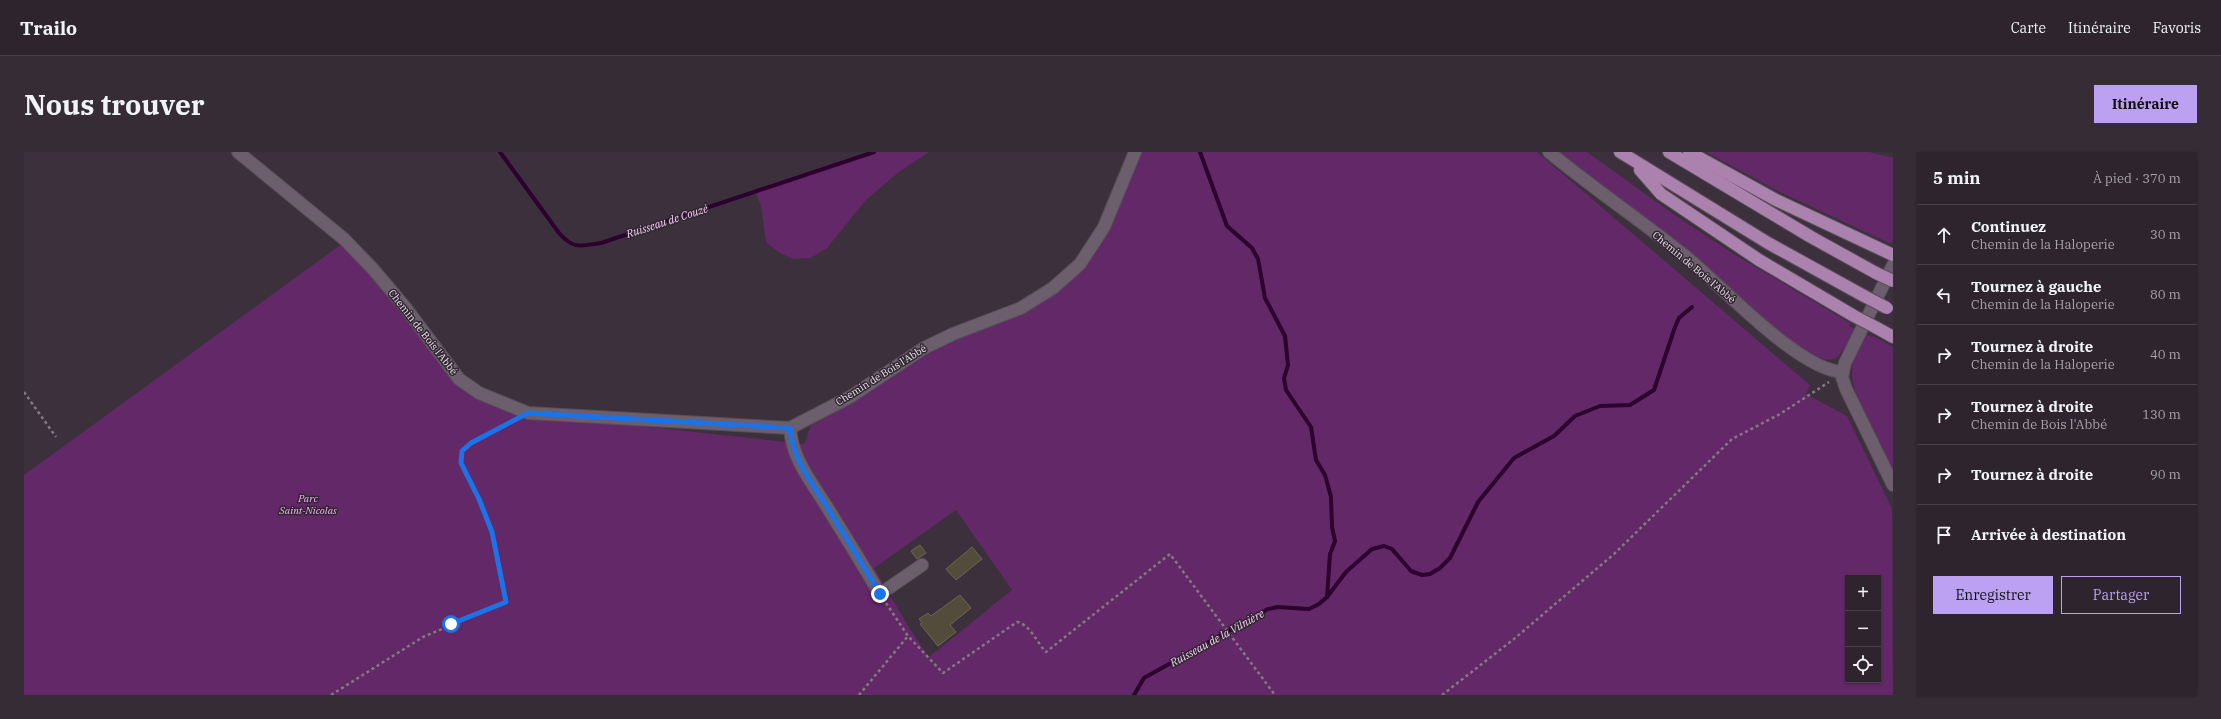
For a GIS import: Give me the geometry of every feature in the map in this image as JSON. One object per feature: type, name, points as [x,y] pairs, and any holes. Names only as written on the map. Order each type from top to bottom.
[{"type":"highway","points":[[1620,152],[1768,243],[1890,310]]},
{"type":"highway","points":[[1669,152],[1811,237],[1893,281]]},
{"type":"highway","points":[[1689,152],[1776,200],[1890,253]]},
{"type":"highway","points":[[1633,161],[1661,194],[1759,260],[1854,316],[1893,337]]},
{"type":"street","name":"Chemin de Bois l'Abbé","points":[[238,152],[344,239],[373,268],[405,307],[459,379],[479,393],[528,413],[790,428],[850,397],[924,348],[953,334],[1021,308],[1053,288],[1080,264],[1104,227],[1135,152]]},
{"type":"street","name":"Chemin de Bois l'Abbé","points":[[1549,152],[1684,255],[1790,348],[1832,372],[1843,372]]},
{"type":"street","points":[[1893,265],[1852,348],[1843,372],[1846,389],[1893,485]]},
{"type":"street","points":[[790,428],[791,442],[802,471],[826,505],[880,594],[922,565]]},
{"type":"path","points":[[1442,695],[1514,639],[1614,554],[1732,439],[1780,414],[1843,372]]},
{"type":"path","points":[[24,392],[56,437]]},
{"type":"path","points":[[331,695],[423,638],[506,602],[492,532],[479,499],[461,463],[462,451],[471,443],[528,413]]},
{"type":"path","points":[[880,594],[908,636],[942,673],[1017,622],[1022,623],[1030,630],[1046,652],[1170,554],[1275,695]]},
{"type":"path","points":[[859,695],[908,636]]},
{"type":"green space","points":[[874,152],[929,152],[900,171],[866,200],[827,248],[811,258],[793,259],[778,252],[766,242],[761,206],[755,191]]},
{"type":"green space","name":"Parc Saint-Nicolas","points":[[1141,152],[1537,152],[1810,385],[1806,394],[1847,416],[1892,509],[1893,695],[24,695],[24,475],[343,243],[393,299],[451,379],[472,395],[499,409],[545,421],[622,424],[804,444],[811,425],[855,399],[936,347],[1083,269]],"holes":[[[956,510],[1012,590],[929,657],[908,626],[874,568]]]},
{"type":"green space","points":[[1558,152],[1587,152],[1679,218],[1732,253],[1850,323],[1849,326],[1855,329],[1844,349],[1835,358],[1829,360],[1822,359],[1801,349]]},
{"type":"green space","points":[[1706,152],[1869,152],[1893,158],[1893,241],[1891,244],[1778,191]]},
{"type":"green space","points":[[1865,334],[1872,337],[1873,336],[1893,347],[1893,470],[1862,408],[1853,384],[1852,369],[1854,359]]},
{"type":"building","points":[[920,545],[926,553],[917,559],[911,551]]},
{"type":"building","points":[[972,547],[982,559],[956,580],[946,569]]},
{"type":"building","points":[[960,595],[971,608],[950,625],[956,632],[938,646],[920,624],[922,623],[919,619],[928,613],[931,616]]},
{"type":"waterway","name":"Ruisseau de Couzé","points":[[500,152],[559,233],[569,242],[578,246],[601,243],[874,152]]},
{"type":"waterway","name":"Ruisseau de Couzé","points":[[1200,152],[1227,226],[1252,248],[1258,259],[1265,298],[1285,336],[1288,365],[1284,378],[1286,390],[1311,427],[1316,460],[1325,475],[1331,497],[1332,527],[1335,541],[1330,554],[1327,597]]},
{"type":"waterway","name":"Ruisseau de la Vilnière","points":[[1134,695],[1144,678],[1268,609],[1278,607],[1309,609],[1319,604],[1327,597],[1346,572],[1372,549],[1384,546],[1392,549],[1411,571],[1422,575],[1430,574],[1440,568],[1450,558],[1478,502],[1514,458],[1554,436],[1575,416],[1600,406],[1630,405],[1654,390],[1679,318],[1692,307]]},
{"type":"route","points":[[451,624],[506,602],[492,532],[479,499],[461,463],[462,451],[471,443],[528,413],[790,428],[791,442],[802,471],[826,505],[880,594]]}]
